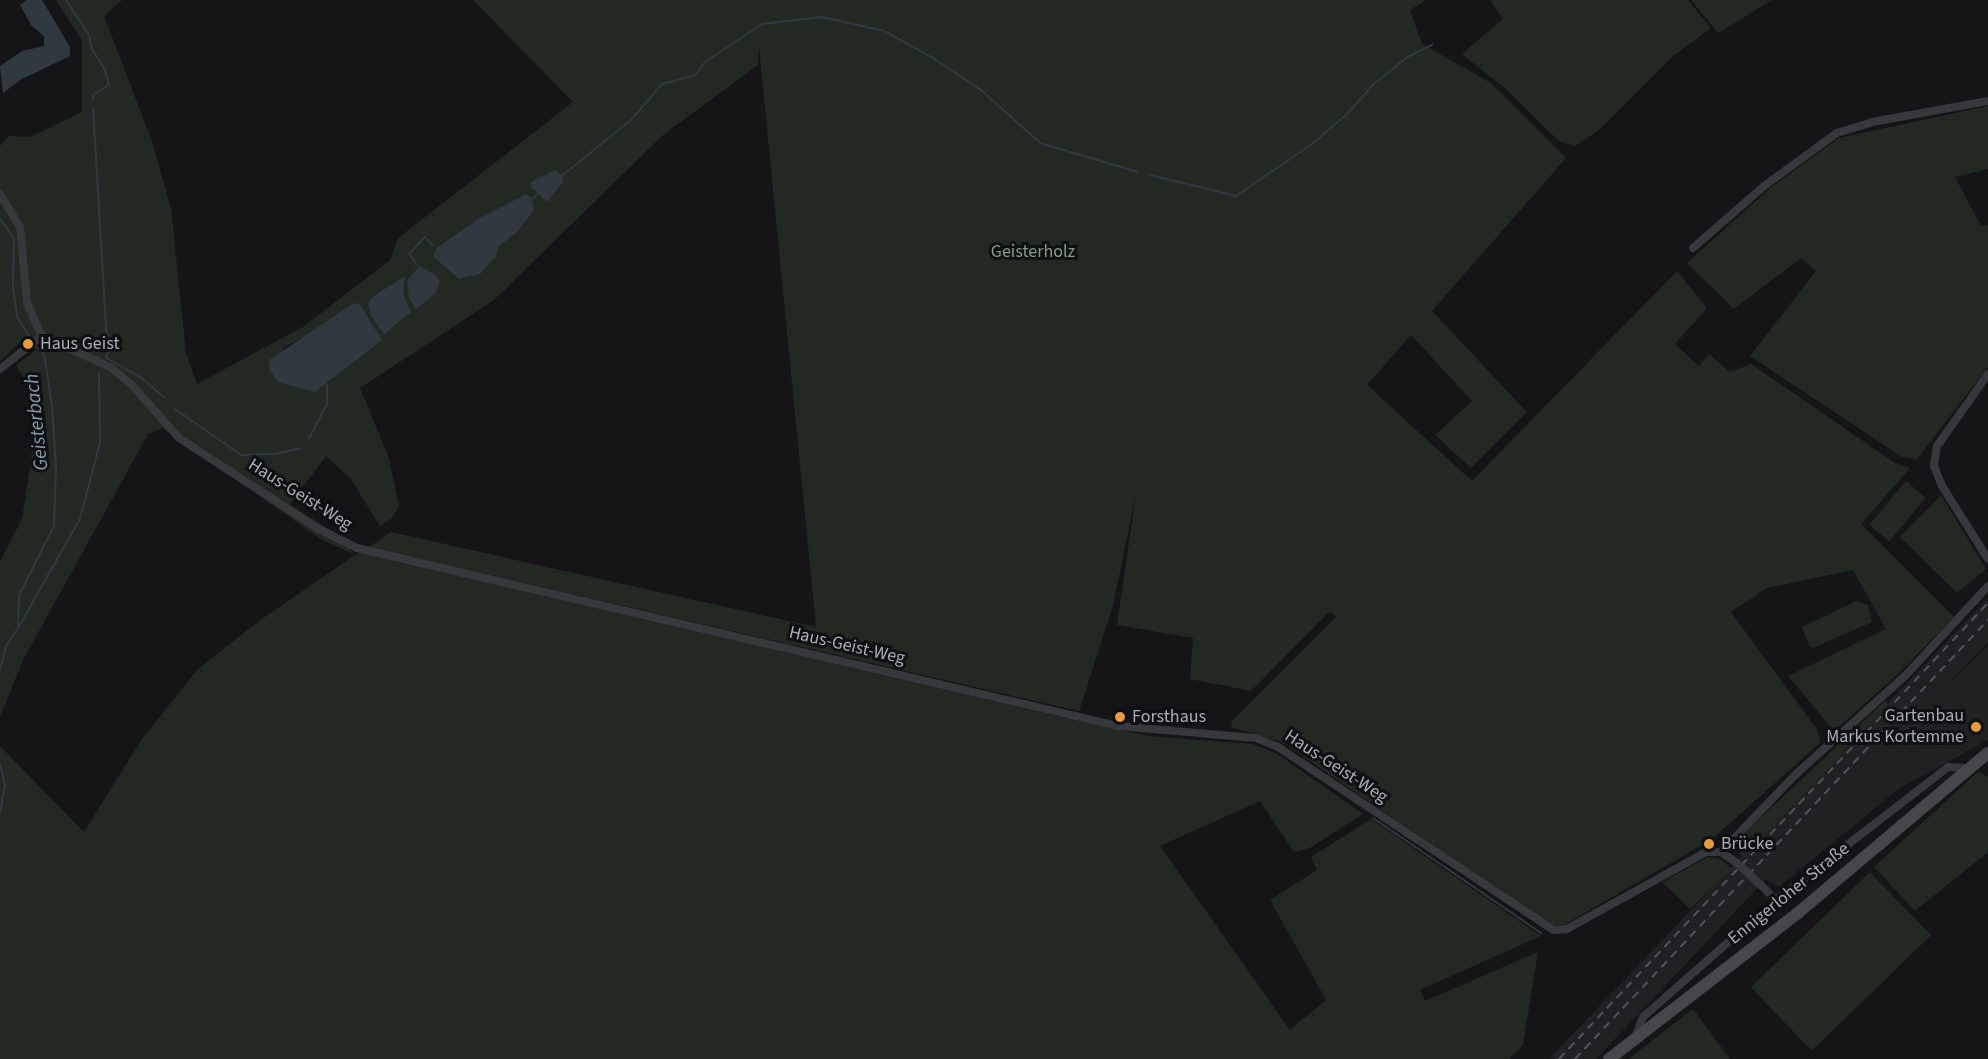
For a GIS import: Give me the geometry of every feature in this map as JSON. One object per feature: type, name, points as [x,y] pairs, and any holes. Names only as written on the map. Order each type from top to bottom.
[{"type":"main road","name":"Ennigerloher Straße","points":[[1608,1059],[1636,1035],[1799,912],[1988,753]]},
{"type":"street","points":[[1694,248],[1764,186],[1837,133],[1872,122],[1988,101]]},
{"type":"street","points":[[0,194],[20,227],[27,303],[36,341],[0,369]]},
{"type":"street","name":"Haus-Geist-Weg","points":[[36,341],[110,367],[132,385],[179,438],[317,528],[357,548],[1118,726],[1256,738],[1278,747],[1544,927],[1567,929],[1706,852],[1721,852]]},
{"type":"street","points":[[1988,374],[1937,446],[1934,466],[1942,486],[1988,559]]},
{"type":"street","points":[[1776,900],[1737,863],[1721,852],[1802,768],[1906,675],[1988,586]]},
{"type":"street","points":[[1636,1035],[1643,1017],[1776,900],[1948,767],[1955,764],[1968,768]]},
{"type":"shaded area","points":[[27,0],[42,0],[70,47],[70,56],[20,80],[3,93],[0,66],[22,51],[44,46],[44,36],[31,25],[20,5]]},
{"type":"shaded area","points":[[555,170],[563,175],[563,182],[547,202],[531,187],[531,182]]},
{"type":"shaded area","points":[[526,194],[532,199],[534,210],[517,232],[498,247],[496,256],[480,274],[459,279],[433,256],[437,248],[478,219]]},
{"type":"shaded area","points":[[419,266],[435,274],[440,282],[435,294],[416,309],[409,298],[407,281]]},
{"type":"shaded area","points":[[405,276],[403,294],[411,312],[384,334],[371,316],[368,304],[371,298]]},
{"type":"shaded area","points":[[354,303],[360,305],[382,340],[315,392],[278,382],[270,370],[269,360]]},
{"type":"shaded area","points":[[1988,598],[1988,642],[1948,684],[1988,646],[1988,740],[1900,788],[1780,886],[1765,880],[1596,1059],[1549,1059]]},
{"type":"green space","name":"Geisterholz","points":[[56,0],[122,0],[104,16],[152,141],[171,208],[186,353],[197,384],[303,327],[390,260],[398,238],[573,102],[473,0],[1426,0],[1410,10],[1422,44],[1491,83],[1566,158],[1432,311],[1527,412],[1471,468],[1435,435],[1472,401],[1411,335],[1367,385],[1472,481],[1677,271],[1707,308],[1675,344],[1699,366],[1709,354],[1730,372],[1751,364],[1895,463],[1910,468],[1861,524],[1954,617],[1899,673],[1834,731],[1788,676],[1886,629],[1853,570],[1767,588],[1731,612],[1818,731],[1820,743],[1712,839],[1566,924],[1551,926],[1282,742],[1231,727],[1232,721],[1336,617],[1330,611],[1251,691],[1190,679],[1193,638],[1117,625],[1136,494],[1113,606],[1079,711],[369,547],[391,532],[816,627],[759,47],[758,65],[663,135],[494,300],[360,388],[389,458],[399,507],[392,518],[380,526],[350,478],[326,456],[290,504],[339,536],[355,555],[321,539],[162,428],[148,434],[23,660],[0,717],[0,562],[22,519],[36,428],[34,396],[16,365],[47,342],[24,338],[0,362],[0,146],[9,136],[30,137],[82,112],[82,41]],"holes":[[[367,319],[382,340],[343,368],[327,385],[281,349],[304,337]]]},
{"type":"green space","points":[[1490,0],[1688,0],[1711,28],[1673,56],[1599,130],[1575,146],[1560,142],[1507,90],[1462,54],[1503,19]]},
{"type":"green space","points":[[1691,0],[1772,0],[1718,33]]},
{"type":"green space","points":[[1988,106],[1988,169],[1955,177],[1981,226],[1988,225],[1988,367],[1917,459],[1902,457],[1750,356],[1816,271],[1801,258],[1734,309],[1687,263],[1769,189],[1839,138]]},
{"type":"green space","points":[[1906,481],[1926,498],[1889,541],[1869,525]]},
{"type":"green space","points":[[1941,495],[1986,569],[1957,593],[1900,537]]},
{"type":"green space","points":[[361,552],[1082,722],[1149,736],[1252,744],[1276,753],[1363,814],[1308,849],[1294,852],[1260,801],[1160,846],[1290,1030],[1326,1000],[1270,900],[1317,870],[1311,857],[1371,819],[1541,936],[1420,990],[1425,1001],[1538,952],[1523,1045],[1509,1059],[0,1059],[0,746],[84,832],[142,739],[197,670],[259,621]]},
{"type":"green space","points":[[1856,601],[1868,605],[1872,622],[1813,648],[1809,645],[1802,627]]},
{"type":"green space","points":[[1886,700],[1888,705],[1743,858],[1735,844],[1738,839]]},
{"type":"green space","points":[[1979,771],[1988,778],[1988,852],[1915,911],[1874,867]]},
{"type":"green space","points":[[1708,857],[1720,859],[1732,869],[1690,909],[1662,882]]},
{"type":"green space","points":[[1870,872],[1931,935],[1812,1051],[1751,987]]},
{"type":"green space","points":[[1693,1009],[1730,1059],[1629,1059],[1640,1050]]},
{"type":"waterway","name":"Geisterbach","points":[[66,0],[89,35],[92,49],[105,70],[109,85],[93,95],[93,100]]},
{"type":"waterway","points":[[563,175],[631,120],[662,84],[695,75],[705,62],[762,24],[822,17],[884,31],[933,58],[981,90],[1040,143],[1138,172]]},
{"type":"waterway","points":[[1150,175],[1236,196],[1312,144],[1346,115],[1374,84],[1406,58],[1433,44]]},
{"type":"waterway","name":"Geisterbach","points":[[93,108],[106,330],[111,343],[106,358],[139,376],[164,397]]},
{"type":"waterway","points":[[530,201],[539,193]]},
{"type":"waterway","name":"Geisterbach","points":[[0,219],[14,238],[13,287],[17,316],[32,342]]},
{"type":"waterway","points":[[420,269],[409,254],[425,237],[433,245]]},
{"type":"waterway","name":"Geisterbach","points":[[0,670],[6,646],[18,628],[19,595],[54,526],[56,467],[52,406],[44,354],[35,346]]},
{"type":"waterway","name":"Geisterbach","points":[[18,628],[80,519],[100,442],[99,374]]},
{"type":"waterway","points":[[309,438],[327,404],[327,384]]},
{"type":"waterway","points":[[175,409],[241,455],[275,454],[300,448]]},
{"type":"waterway","name":"Geisterbach","points":[[0,764],[5,785],[0,813]]},
{"type":"waterway","points":[[1373,818],[1541,933]]},
{"type":"railway","points":[[1559,1059],[1988,603]]},
{"type":"railway","points":[[1575,1059],[1988,620]]},
{"type":"place","name":"Haus Geist","points":[[28,344]]},
{"type":"place","name":"Forsthaus","points":[[1120,717]]},
{"type":"place","name":"Gartenbau Markus Kortemme","points":[[1976,727]]},
{"type":"place","name":"Brücke","points":[[1709,844]]}]
